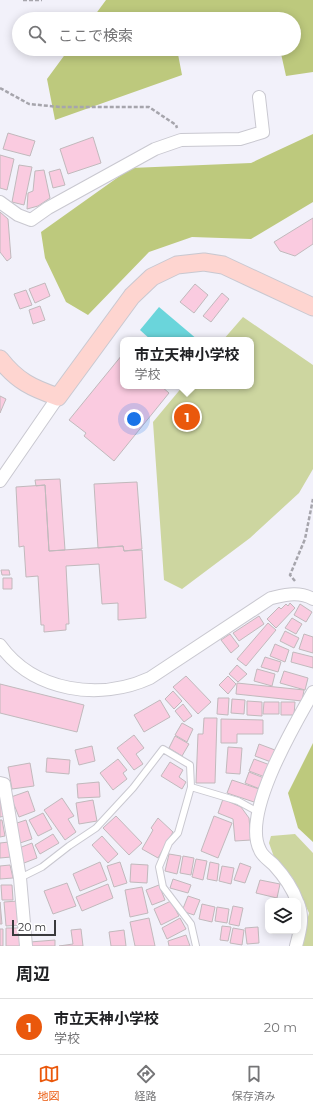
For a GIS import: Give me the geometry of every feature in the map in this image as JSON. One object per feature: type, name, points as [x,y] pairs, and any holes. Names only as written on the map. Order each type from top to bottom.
[{"type":"street","points":[[0,202],[18,215],[31,220],[48,208],[155,150],[180,140],[240,139],[263,132],[259,98]]},
{"type":"street","points":[[0,481],[58,397],[132,296],[152,277],[177,265],[204,262],[223,265],[313,307]]},
{"type":"street","points":[[0,359],[9,371],[23,382],[58,397]]},
{"type":"street","points":[[0,645],[17,664],[42,680],[86,690],[104,690],[132,686],[150,678],[271,598],[290,593],[310,597]]},
{"type":"street","points":[[296,898],[284,876],[260,851],[257,842],[256,828],[258,812],[266,788],[288,735],[313,692]]},
{"type":"street","points":[[0,783],[4,784],[20,878],[26,946]]},
{"type":"street","points":[[301,918],[301,929]]},
{"type":"street","points":[[296,946],[300,934]]},
{"type":"lane","points":[[20,878],[42,867],[69,846],[96,828],[133,788],[163,749],[190,765],[191,787],[187,796],[178,833],[169,844],[159,867],[163,887],[191,924],[196,946]]},
{"type":"lane","points":[[191,787],[238,801],[258,812]]},
{"type":"path","points":[[23,0],[42,0]]},
{"type":"path","points":[[0,88],[28,104],[60,107],[149,107],[176,125],[180,140]]},
{"type":"path","points":[[310,597],[290,575],[305,539],[313,499]]},
{"type":"green space","points":[[106,0],[313,0],[313,72],[286,76],[282,56],[301,56],[301,12],[97,12]]},
{"type":"green space","points":[[64,56],[178,56],[182,75],[55,120],[47,79]]},
{"type":"green space","points":[[313,134],[313,202],[251,239],[192,237],[149,252],[88,315],[66,302],[45,258],[41,232],[131,168],[251,163]]},
{"type":"green space","points":[[243,317],[313,365],[313,469],[299,493],[250,538],[182,589],[164,580],[153,422],[180,389],[254,389],[254,337],[226,337]]},
{"type":"green space","points":[[313,743],[313,842],[298,828],[288,793]]},
{"type":"green space","points":[[295,834],[313,853],[313,946],[300,946],[309,913],[292,877],[274,857],[269,843],[271,836]]},
{"type":"water","points":[[159,307],[194,337],[148,337],[140,330]]},
{"type":"building","points":[[8,133],[35,141],[30,156],[3,149]]},
{"type":"building","points":[[93,137],[101,163],[68,174],[60,149]]},
{"type":"building","points":[[0,155],[14,159],[7,190],[0,188]]},
{"type":"building","points":[[19,165],[32,167],[24,205],[12,202]]},
{"type":"building","points":[[60,169],[65,185],[53,188],[49,172]]},
{"type":"building","points":[[44,170],[50,198],[38,206],[27,209],[28,193],[33,191],[35,171]]},
{"type":"building","points":[[0,212],[8,219],[11,258],[7,261],[0,252]]},
{"type":"building","points":[[313,218],[313,244],[295,256],[280,251],[274,242]]},
{"type":"building","points":[[45,283],[50,296],[35,303],[29,289]]},
{"type":"building","points":[[195,284],[208,295],[194,313],[180,302]]},
{"type":"building","points":[[26,290],[32,305],[20,309],[14,294]]},
{"type":"building","points":[[222,293],[229,299],[211,322],[203,316]]},
{"type":"building","points":[[40,306],[45,320],[33,324],[29,310]]},
{"type":"building","points":[[120,357],[120,389],[164,389],[169,393],[114,461],[84,436],[86,433],[69,420]]},
{"type":"building","points":[[0,396],[6,399],[0,413]]},
{"type":"building","points":[[60,479],[65,550],[49,551],[45,485],[36,486],[35,480]]},
{"type":"building","points":[[137,482],[142,549],[124,551],[123,546],[98,548],[94,484]]},
{"type":"building","points":[[45,485],[49,551],[123,546],[124,551],[142,550],[146,618],[118,620],[118,603],[102,604],[99,564],[66,566],[69,624],[66,624],[66,630],[44,632],[44,625],[41,625],[38,576],[26,577],[24,546],[19,547],[16,487]]},
{"type":"building","points":[[1,570],[9,570],[10,575],[2,575]]},
{"type":"building","points":[[3,578],[12,578],[12,589],[3,589]]},
{"type":"building","points":[[290,603],[295,608],[276,628],[267,619],[279,607],[281,609],[286,604],[288,606]]},
{"type":"building","points":[[300,604],[312,612],[306,622],[294,615]]},
{"type":"building","points":[[259,616],[264,624],[239,641],[233,633]]},
{"type":"building","points":[[292,618],[302,624],[296,634],[285,628]]},
{"type":"building","points":[[268,623],[276,630],[246,666],[237,659]]},
{"type":"building","points":[[285,631],[299,638],[294,648],[280,641]]},
{"type":"building","points":[[230,634],[239,646],[231,653],[221,640]]},
{"type":"building","points":[[304,634],[313,637],[313,653],[299,649]]},
{"type":"building","points":[[275,644],[289,650],[285,662],[270,656]]},
{"type":"building","points":[[293,652],[313,657],[313,668],[291,662]]},
{"type":"building","points":[[265,657],[281,662],[278,672],[261,667]]},
{"type":"building","points":[[237,665],[247,674],[238,682],[229,674]]},
{"type":"building","points":[[257,669],[275,674],[272,686],[254,681]]},
{"type":"building","points":[[284,671],[308,678],[305,690],[280,683]]},
{"type":"building","points":[[186,676],[211,702],[198,714],[173,687]]},
{"type":"building","points":[[228,676],[236,684],[228,694],[219,685]]},
{"type":"building","points":[[237,683],[304,690],[302,701],[236,694]]},
{"type":"building","points":[[0,684],[84,705],[77,732],[0,713]]},
{"type":"building","points":[[173,691],[182,701],[174,709],[165,699]]},
{"type":"building","points":[[218,698],[229,698],[228,715],[217,714]]},
{"type":"building","points":[[232,699],[245,700],[244,714],[231,713]]},
{"type":"building","points":[[160,700],[170,717],[144,732],[134,715]]},
{"type":"building","points":[[247,701],[262,702],[262,716],[247,715]]},
{"type":"building","points":[[264,702],[279,702],[279,714],[263,714]]},
{"type":"building","points":[[281,702],[295,702],[294,715],[281,715]]},
{"type":"building","points":[[183,704],[192,716],[184,722],[175,711]]},
{"type":"building","points":[[204,718],[217,718],[215,783],[196,783],[198,734],[203,734]]},
{"type":"building","points":[[221,719],[263,720],[263,734],[237,734],[237,743],[221,743]]},
{"type":"building","points":[[182,723],[193,729],[187,742],[175,735]]},
{"type":"building","points":[[134,735],[144,748],[136,754],[143,764],[134,770],[117,748]]},
{"type":"building","points":[[175,736],[189,744],[182,756],[169,748]]},
{"type":"building","points":[[259,744],[275,750],[271,762],[255,756]]},
{"type":"building","points":[[92,746],[95,761],[79,765],[75,750]]},
{"type":"building","points":[[228,747],[242,748],[240,774],[226,773]]},
{"type":"building","points":[[47,758],[70,760],[69,774],[46,772]]},
{"type":"building","points":[[118,759],[127,770],[123,773],[127,779],[113,790],[100,773]]},
{"type":"building","points":[[254,759],[270,765],[265,777],[249,771]]},
{"type":"building","points":[[170,762],[183,770],[179,777],[186,782],[182,789],[161,776]]},
{"type":"building","points":[[30,763],[34,786],[12,789],[8,767]]},
{"type":"building","points":[[249,772],[264,778],[260,789],[245,783]]},
{"type":"building","points":[[232,780],[259,789],[254,802],[227,793]]},
{"type":"building","points":[[99,782],[100,797],[78,798],[77,784]]},
{"type":"building","points":[[0,791],[5,816],[0,817]]},
{"type":"building","points":[[28,791],[35,811],[19,817],[11,797]]},
{"type":"building","points":[[62,798],[74,816],[68,819],[76,832],[65,840],[44,810]]},
{"type":"building","points":[[223,799],[241,807],[249,818],[251,840],[235,841],[233,819],[218,813]]},
{"type":"building","points":[[93,800],[97,821],[79,824],[76,803]]},
{"type":"building","points":[[43,813],[52,829],[38,836],[29,820]]},
{"type":"building","points":[[116,816],[142,843],[129,855],[103,828]]},
{"type":"building","points":[[214,816],[232,823],[218,858],[201,851]]},
{"type":"building","points":[[158,818],[173,832],[158,858],[142,849],[153,830],[151,828]]},
{"type":"building","points":[[0,820],[2,820],[5,836],[0,837]]},
{"type":"building","points":[[26,820],[32,839],[20,843],[14,824]]},
{"type":"building","points":[[53,834],[59,843],[40,854],[35,845]]},
{"type":"building","points":[[102,836],[118,854],[108,863],[92,845]]},
{"type":"building","points":[[9,842],[11,857],[0,858],[0,843]]},
{"type":"building","points":[[32,843],[37,858],[24,863],[19,848]]},
{"type":"building","points":[[169,854],[181,856],[177,874],[165,871]]},
{"type":"building","points":[[183,856],[194,858],[191,875],[180,873]]},
{"type":"building","points":[[196,859],[207,861],[203,880],[192,877]]},
{"type":"building","points":[[100,862],[107,880],[80,891],[73,874]]},
{"type":"building","points":[[120,862],[127,883],[114,887],[107,866]]},
{"type":"building","points":[[210,862],[219,864],[217,881],[207,879]]},
{"type":"building","points":[[240,863],[251,867],[245,883],[234,880]]},
{"type":"building","points":[[131,864],[148,865],[147,883],[130,882]]},
{"type":"building","points":[[10,865],[13,878],[0,879],[0,866]]},
{"type":"building","points":[[222,866],[234,868],[231,884],[219,881]]},
{"type":"building","points":[[173,879],[191,885],[188,893],[170,888]]},
{"type":"building","points":[[260,880],[280,884],[277,898],[256,893]]},
{"type":"building","points":[[67,883],[76,906],[53,914],[44,891]]},
{"type":"building","points":[[108,884],[113,898],[82,911],[76,897]]},
{"type":"building","points":[[1,885],[12,885],[13,900],[2,900]]},
{"type":"building","points":[[159,885],[165,900],[152,905],[146,890]]},
{"type":"building","points":[[142,887],[148,913],[130,917],[125,890]]},
{"type":"building","points":[[188,896],[200,900],[194,915],[182,911]]},
{"type":"building","points":[[18,901],[20,925],[6,926],[4,902]]},
{"type":"building","points":[[171,901],[179,916],[161,925],[154,909]]},
{"type":"building","points":[[0,902],[2,924],[0,924]]},
{"type":"building","points":[[202,904],[215,907],[212,922],[199,919]]},
{"type":"building","points":[[233,906],[243,908],[239,926],[229,924]]},
{"type":"building","points":[[217,907],[229,909],[227,923],[215,921]]},
{"type":"building","points":[[149,918],[155,946],[135,946],[130,922]]},
{"type":"building","points":[[180,918],[186,929],[167,939],[162,928]]},
{"type":"building","points":[[222,926],[231,927],[228,941],[220,940]]},
{"type":"building","points":[[258,927],[259,943],[247,944],[245,928]]},
{"type":"building","points":[[6,928],[20,928],[21,946],[6,946]]},
{"type":"building","points":[[233,928],[244,930],[242,945],[230,943]]},
{"type":"building","points":[[0,929],[3,929],[3,946],[0,946]]},
{"type":"building","points":[[81,929],[83,946],[59,946],[73,944],[71,930]]},
{"type":"building","points":[[124,930],[126,946],[111,946],[109,932]]},
{"type":"building","points":[[186,935],[190,946],[169,946],[168,941]]},
{"type":"building","points":[[55,940],[55,946],[31,946],[30,942]]},
{"type":"place","name":"市立天神小学校","points":[[187,417]]}]
